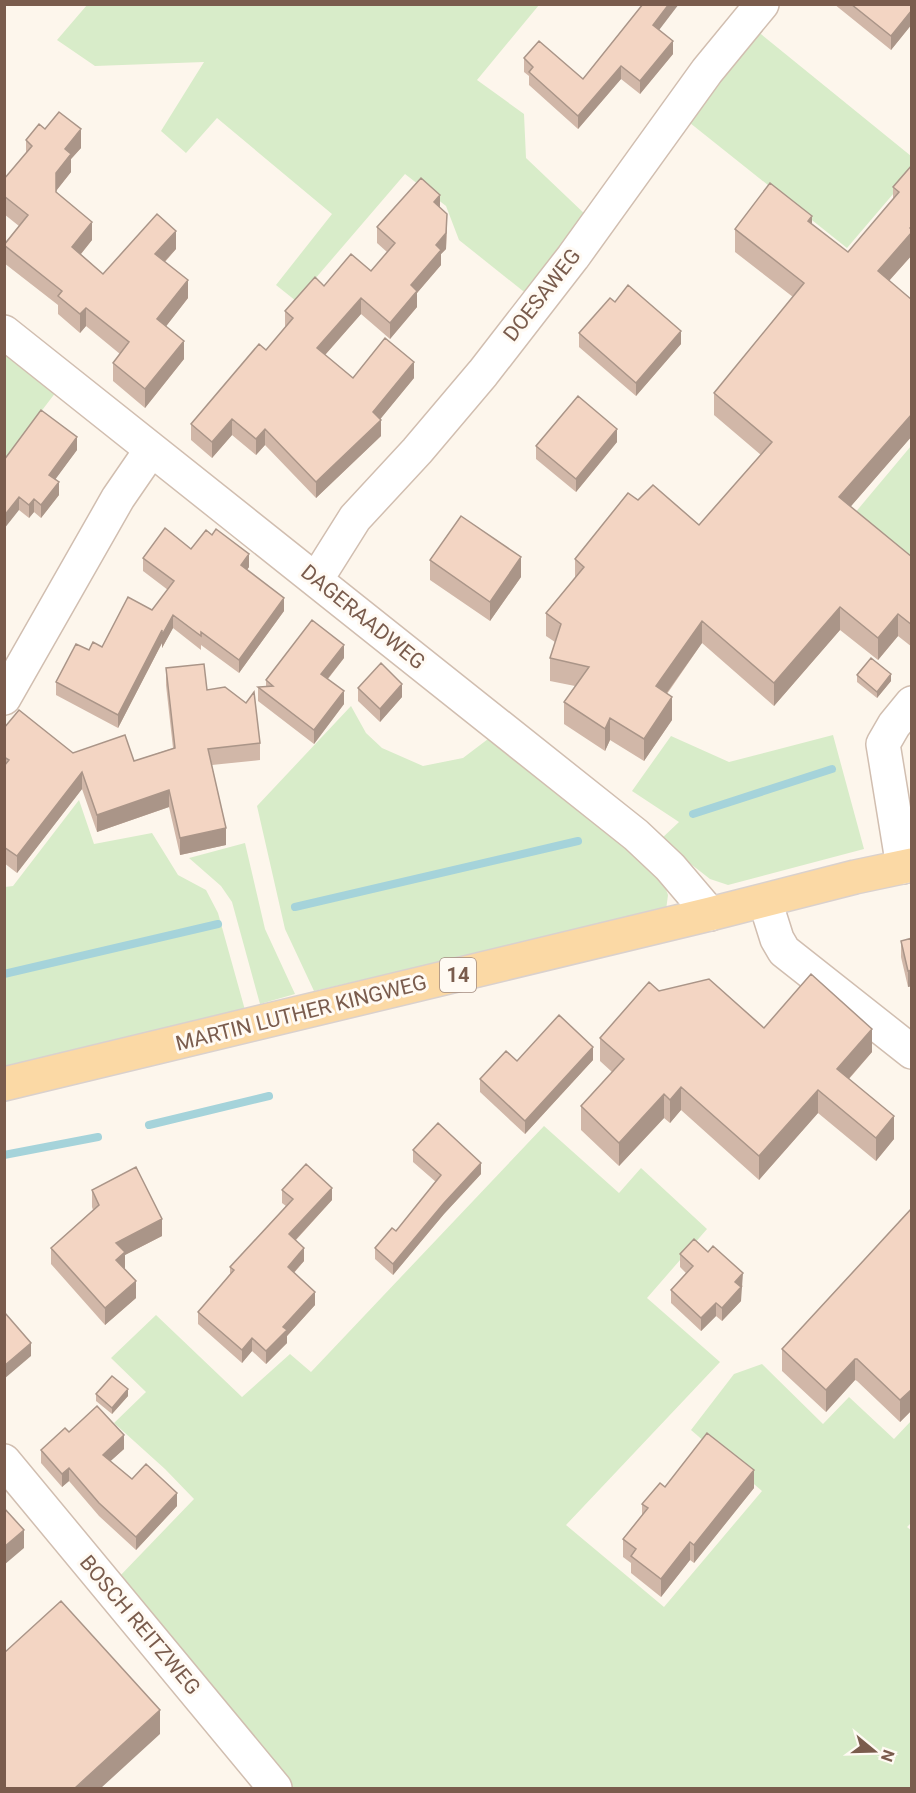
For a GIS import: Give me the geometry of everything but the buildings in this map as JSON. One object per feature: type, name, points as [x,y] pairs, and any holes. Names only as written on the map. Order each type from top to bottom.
[{"type":"main road","name":"MARTIN LUTHER KINGWEG","points":[[4,1084],[907,866]]},
{"type":"street","name":"DOESAWEG","points":[[316,580],[355,518],[417,451],[483,373],[573,257],[707,71],[762,4]]},
{"type":"street","name":"DAGERAADWEG","points":[[4,332],[636,835],[670,867],[710,915]]},
{"type":"street","points":[[4,699],[118,498],[152,450]]},
{"type":"street","points":[[907,866],[883,744],[894,724],[912,703]]},
{"type":"street","points":[[765,901],[777,939],[784,951],[912,1052]]},
{"type":"street","name":"BOSCH REITZWEG","points":[[4,1461],[275,1788]]},
{"type":"green space","points":[[87,5],[539,5],[477,80],[524,114],[526,158],[588,217],[528,295],[459,240],[446,206],[405,174],[296,301],[276,285],[332,214],[217,118],[186,153],[161,131],[204,62],[95,66],[57,40]]},
{"type":"green space","points":[[756,30],[911,156],[911,173],[847,248],[685,119]]},
{"type":"green space","points":[[4,345],[59,388],[5,459],[4,459]]},
{"type":"green space","points":[[911,446],[911,570],[849,520]]},
{"type":"green space","points":[[351,706],[366,733],[382,748],[423,766],[463,758],[492,736],[660,873],[668,895],[666,910],[314,991],[285,929],[257,806]]},
{"type":"green space","points":[[833,735],[864,849],[728,885],[710,879],[660,840],[679,822],[632,791],[671,736],[729,762]]},
{"type":"green space","points":[[79,800],[94,844],[152,833],[178,875],[206,890],[218,913],[245,1010],[5,1068],[5,887],[13,886]]},
{"type":"green space","points":[[245,843],[265,929],[295,994],[260,1004],[232,902],[221,886],[189,858]]},
{"type":"green space","points":[[544,1126],[619,1193],[641,1168],[707,1229],[647,1298],[720,1362],[566,1525],[664,1607],[762,1491],[691,1430],[734,1374],[762,1364],[823,1424],[849,1397],[894,1439],[911,1421],[912,1522],[907,1527],[912,1531],[911,1788],[290,1788],[117,1579],[194,1499],[114,1423],[146,1392],[111,1358],[156,1315],[242,1397],[290,1354],[311,1372]]},
{"type":"waterway","points":[[693,814],[832,769]]},
{"type":"waterway","points":[[295,907],[578,841]]},
{"type":"waterway","points":[[4,974],[218,924]]},
{"type":"waterway","points":[[149,1125],[269,1096]]},
{"type":"waterway","points":[[4,1155],[98,1137]]}]
